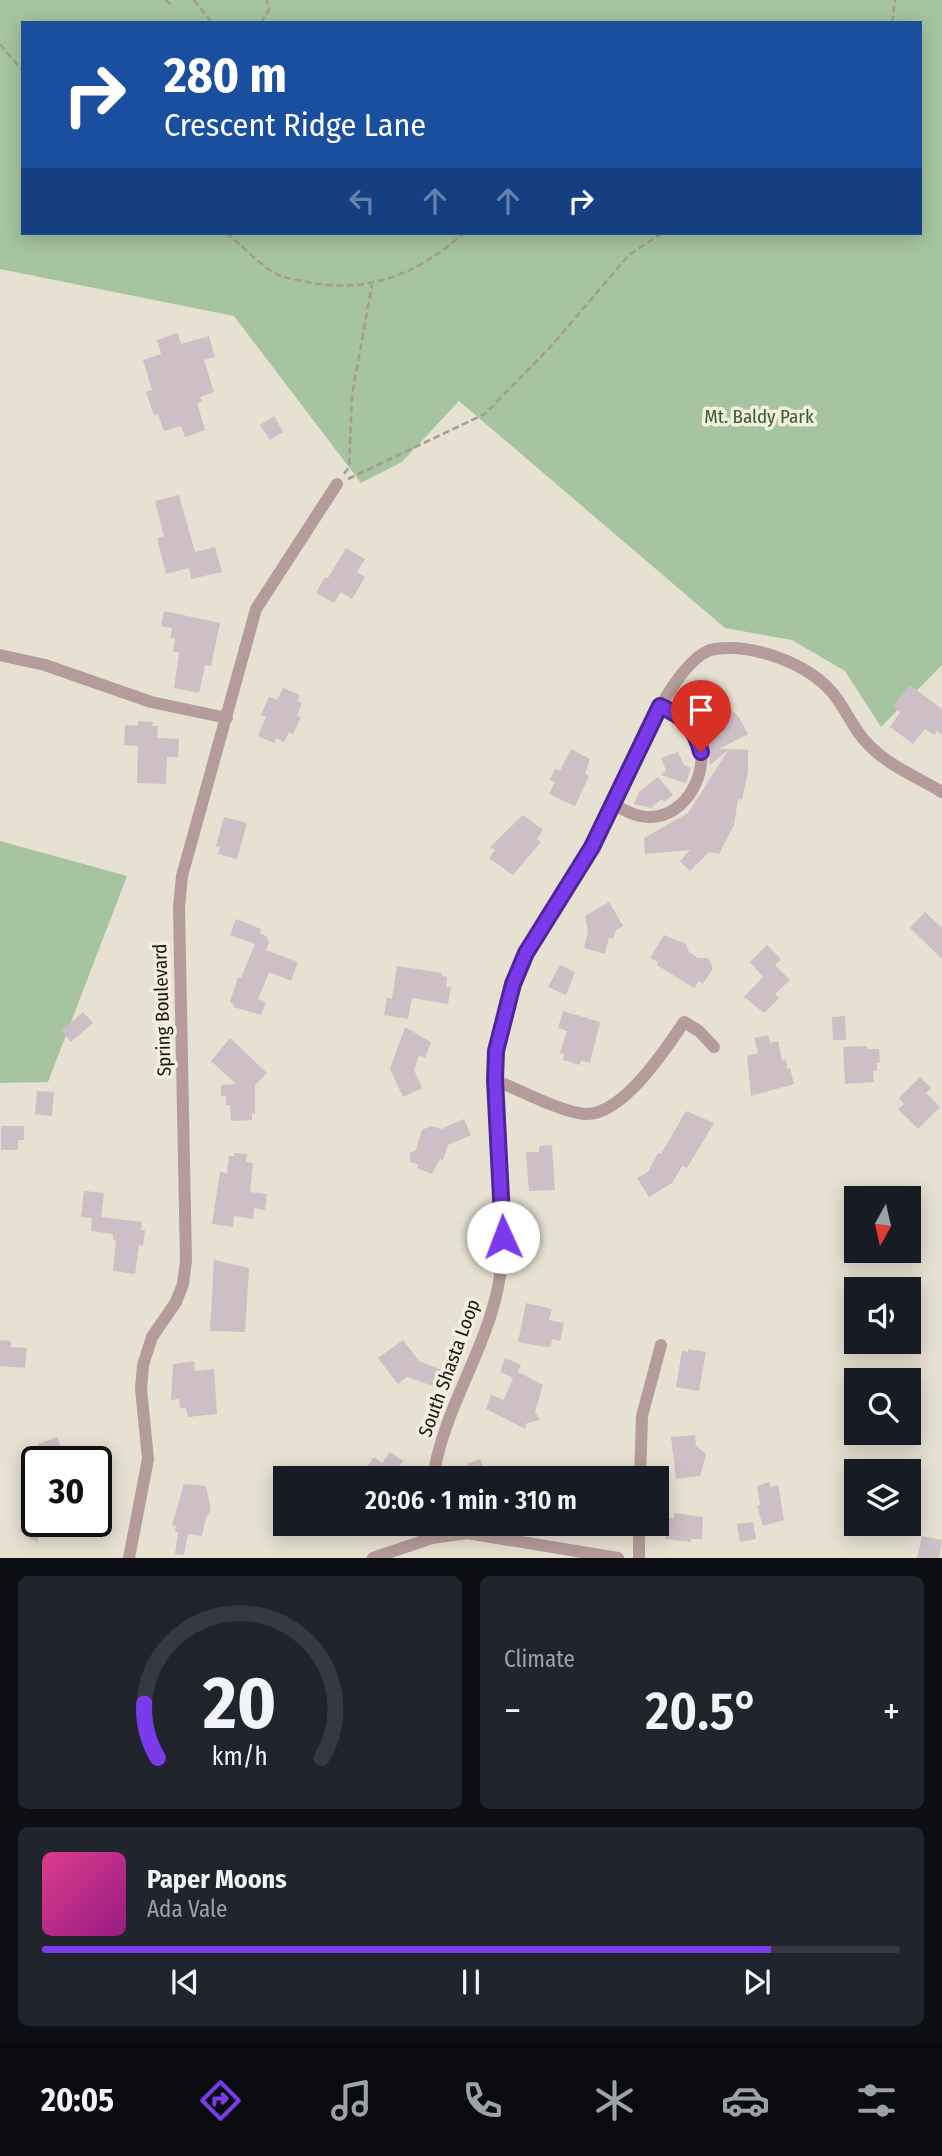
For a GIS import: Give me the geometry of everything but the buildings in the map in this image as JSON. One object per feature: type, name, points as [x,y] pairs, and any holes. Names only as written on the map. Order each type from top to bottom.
[{"type":"street","name":"Spring Boulevard","points":[[129,1558],[148,1459],[141,1389],[143,1365],[152,1337],[176,1302],[183,1283],[186,1261],[180,891],[261,597],[337,484]]},
{"type":"street","name":"South Shasta Loop","points":[[436,1466],[442,1441],[488,1325],[498,1285],[503,1221],[495,1080],[501,1027],[519,968],[592,847],[660,706],[690,663],[705,651],[737,649],[788,662],[812,675],[829,689],[869,745],[884,758],[942,792]]},
{"type":"street","points":[[0,655],[45,665],[151,702],[227,718]]},
{"type":"street","points":[[614,805],[647,818],[666,815],[681,806],[692,791],[700,772],[701,752],[697,736],[687,722],[660,706]]},
{"type":"street","points":[[495,1080],[580,1113],[596,1113],[616,1102],[648,1072],[684,1022],[699,1031],[714,1047]]},
{"type":"street","points":[[640,1466],[642,1416],[661,1345]]},
{"type":"street","points":[[373,1558],[449,1534],[478,1534],[618,1558]]},
{"type":"street","points":[[639,1536],[639,1558]]},
{"type":"path","points":[[165,0],[170,4],[171,0]]},
{"type":"path","points":[[194,0],[210,21]]},
{"type":"path","points":[[262,21],[269,10],[267,0]]},
{"type":"path","points":[[892,21],[895,0]]},
{"type":"path","points":[[0,44],[21,69]]},
{"type":"path","points":[[228,235],[279,276],[328,286],[372,285],[428,261],[461,235]]},
{"type":"path","points":[[337,484],[485,414],[552,345],[629,256],[659,235]]},
{"type":"path","points":[[337,484],[349,467],[352,395],[372,285]]},
{"type":"green space","name":"Mt. Baldy Park","points":[[0,0],[942,0],[942,665],[881,727],[845,671],[792,640],[725,628],[459,401],[402,462],[361,483],[234,316],[0,269]]},
{"type":"green space","points":[[0,841],[127,876],[48,1082],[0,1083]]},
{"type":"route","points":[[503,1237],[495,1106],[496,1055],[502,1023],[519,968],[547,917],[592,847],[660,706],[676,713],[687,722],[697,736],[701,752]]}]
